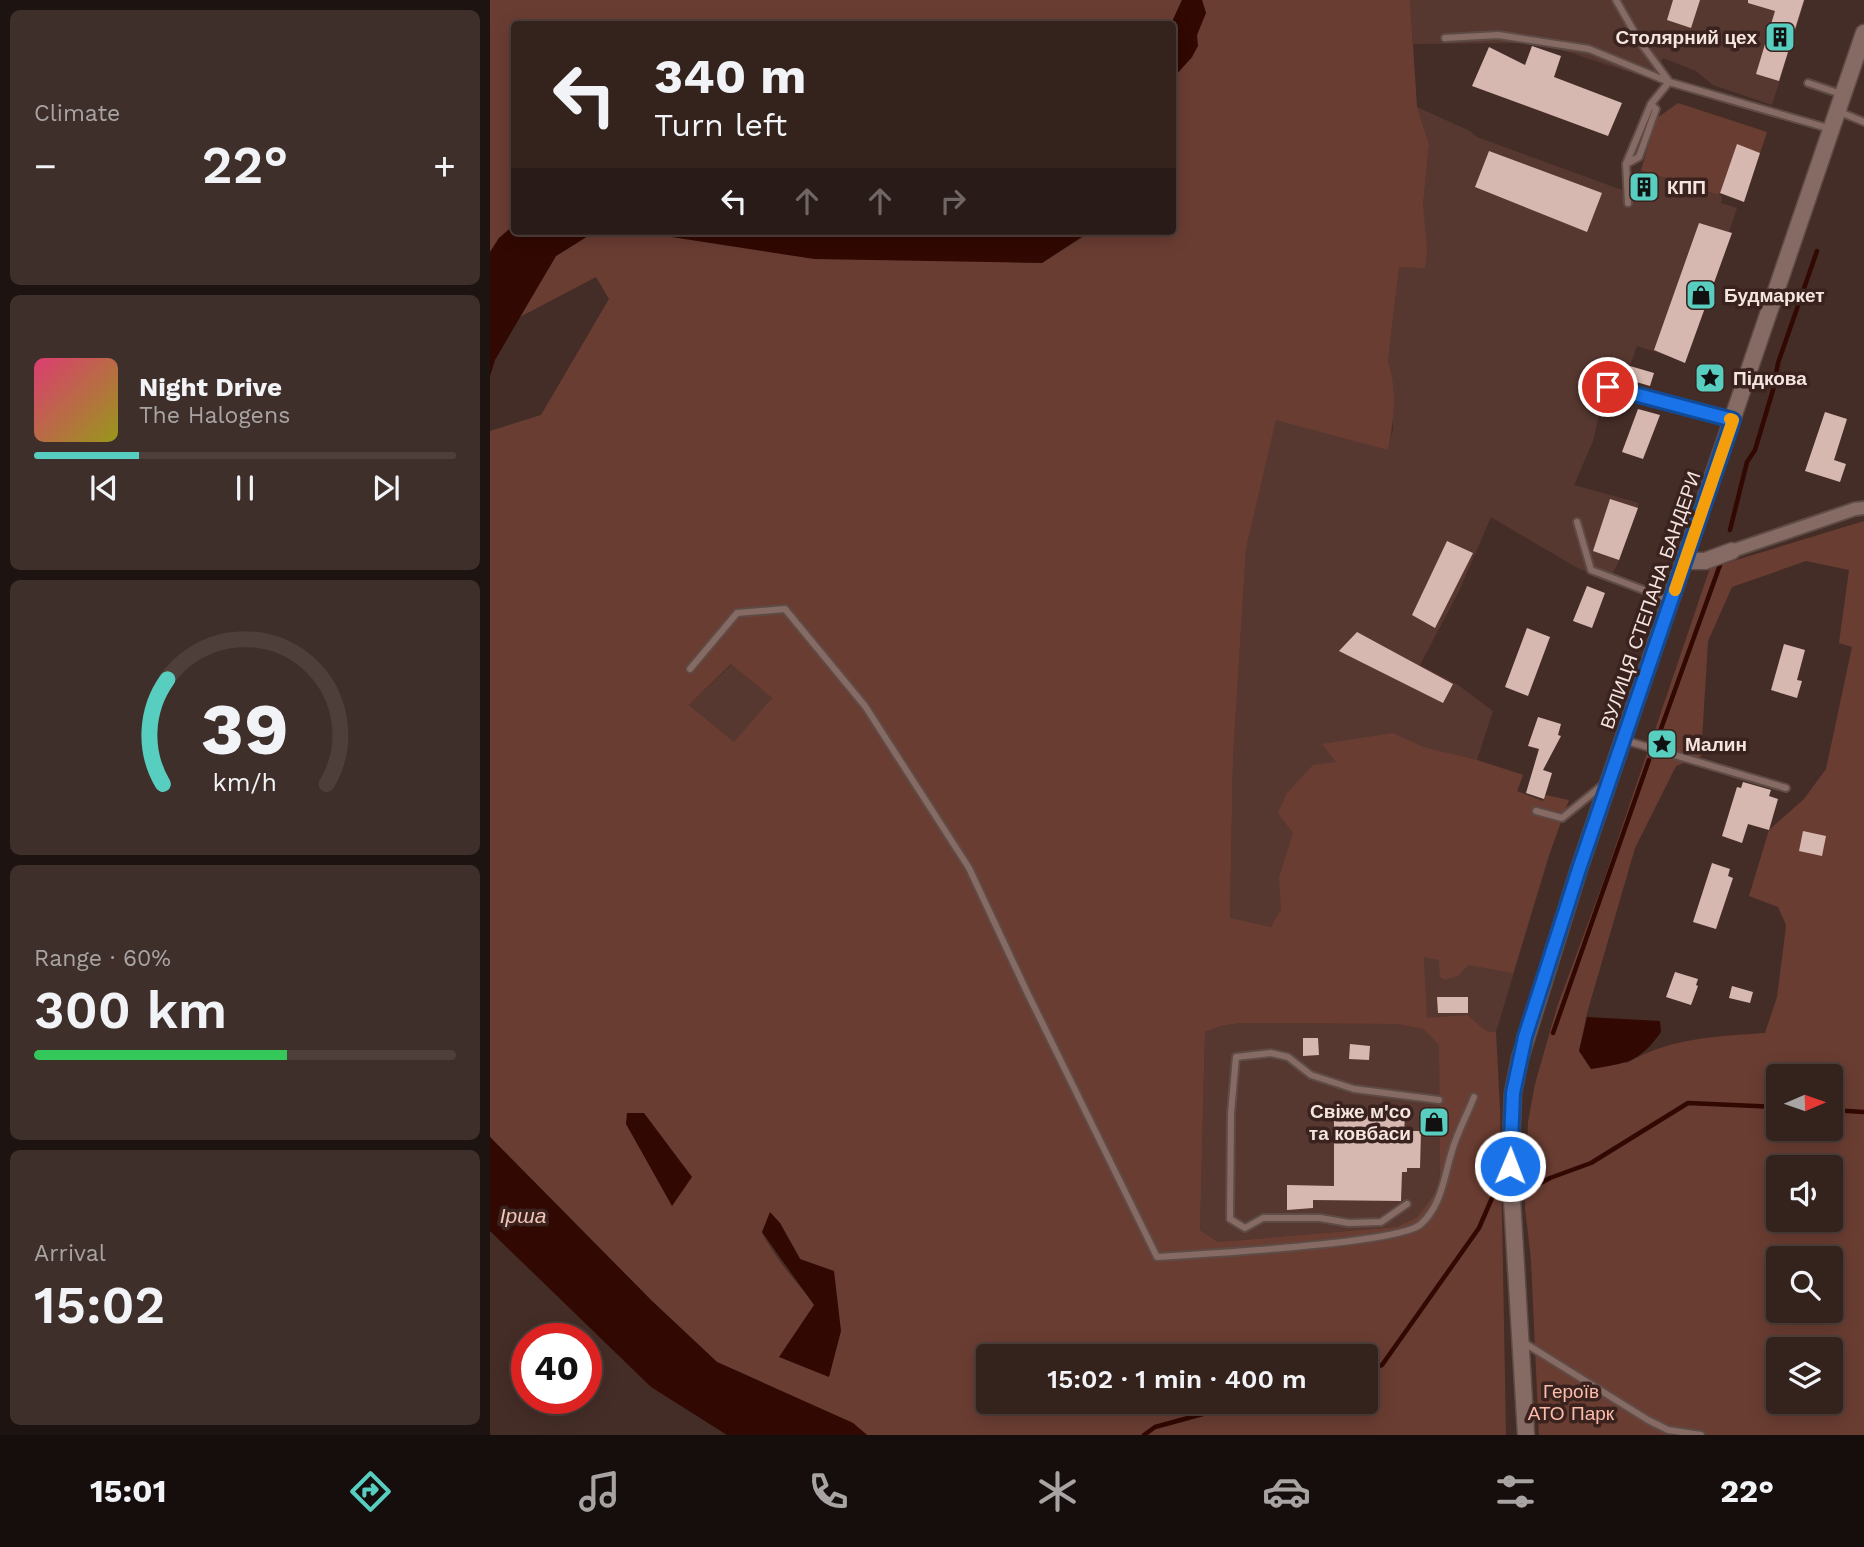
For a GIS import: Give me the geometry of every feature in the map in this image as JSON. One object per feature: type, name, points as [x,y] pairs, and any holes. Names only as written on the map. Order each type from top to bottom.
[{"type":"street","name":"ВУЛИЦЯ СТЕПАНА БАНДЕРИ","points":[[1526,1435],[1511,1188],[1511,1119],[1520,1058],[1579,869],[1864,33]]},
{"type":"street","points":[[1685,561],[1705,561],[1864,508]]},
{"type":"lane","points":[[1616,0],[1640,42],[1670,82]]},
{"type":"lane","points":[[1445,38],[1498,36],[1589,49],[1670,82],[1830,129]]},
{"type":"lane","points":[[1628,203],[1626,164],[1651,104],[1670,82]]},
{"type":"lane","points":[[1808,83],[1843,94]]},
{"type":"lane","points":[[1626,164],[1639,156],[1656,109],[1651,104]]},
{"type":"lane","points":[[1837,111],[1864,122]]},
{"type":"lane","points":[[1608,387],[1733,420]]},
{"type":"lane","points":[[1577,522],[1591,570],[1671,601]]},
{"type":"lane","points":[[690,669],[737,613],[785,609],[864,706],[969,868],[1157,1257],[1387,1237],[1420,1225],[1441,1196],[1452,1149],[1474,1097]]},
{"type":"lane","points":[[1624,740],[1786,788]]},
{"type":"lane","points":[[1536,811],[1562,817],[1611,778]]},
{"type":"lane","points":[[1407,1204],[1381,1222],[1263,1218],[1245,1228],[1230,1219],[1231,1113],[1236,1058],[1271,1053],[1288,1057],[1311,1075],[1354,1089],[1439,1100]]},
{"type":"lane","points":[[1521,1341],[1648,1420],[1668,1430],[1701,1435]]},
{"type":"shaded area","points":[[1410,0],[1805,0],[1772,105],[1713,85],[1696,71],[1663,58],[1654,80],[1565,51],[1527,43],[1413,44]]},
{"type":"shaded area","points":[[1417,107],[1470,131],[1477,137],[1633,194],[1641,170],[1722,196],[1721,203],[1737,208],[1729,232],[1717,228],[1671,357],[1637,346],[1627,375],[1621,373],[1619,380],[1608,377],[1597,402],[1600,403],[1593,441],[1574,485],[1639,503],[1619,561],[1608,582],[1574,566],[1491,517],[1459,591],[1420,665],[1458,685],[1493,711],[1477,760],[1523,775],[1508,818],[1556,833],[1496,1032],[1427,1024],[1424,957],[1230,919],[1233,759],[1246,549],[1276,419],[1388,449],[1393,429],[1391,371],[1388,361],[1399,266],[1423,206],[1429,144]]},
{"type":"shaded area","points":[[732,664],[772,698],[735,743],[689,705]]},
{"type":"shaded area","points":[[1240,1023],[1397,1024],[1423,1029],[1439,1045],[1440,1186],[1417,1217],[1396,1227],[1218,1242],[1200,1230],[1205,1032]]},
{"type":"green space","points":[[490,0],[1182,0],[1172,21],[511,21],[511,228],[499,238],[490,252]]},
{"type":"green space","points":[[1202,0],[1410,0],[1417,107],[1429,144],[1423,206],[1427,249],[1425,268],[1399,267],[1388,361],[1393,382],[1394,405],[1388,450],[1276,420],[1246,549],[1233,759],[1230,918],[1271,927],[1281,909],[1279,878],[1293,833],[1278,813],[1287,793],[1313,765],[1336,762],[1322,744],[1393,733],[1423,747],[1523,775],[1517,791],[1543,801],[1546,795],[1569,800],[1548,858],[1513,973],[1468,965],[1459,975],[1445,980],[1440,977],[1439,960],[1424,957],[1427,1018],[1467,1015],[1486,1031],[1496,1032],[1506,1435],[867,1435],[853,1423],[717,1362],[652,1301],[490,1137],[490,431],[541,415],[609,299],[596,277],[518,318],[556,256],[588,236],[672,235],[951,260],[1042,263],[1084,235],[1176,235],[1176,75],[1192,57],[1200,24],[1206,13]],"holes":[[[731,664],[772,698],[734,742],[689,705]],[[1240,1023],[1397,1024],[1423,1029],[1439,1045],[1440,1186],[1417,1217],[1396,1227],[1218,1242],[1200,1230],[1205,1032]],[[780,1223],[841,1331],[798,1285],[762,1233]]]},
{"type":"green space","points":[[1678,103],[1767,132],[1760,153],[1737,145],[1719,195],[1641,170],[1657,118]]},
{"type":"green space","name":"Героїв АТО Парк","points":[[1864,521],[1864,1435],[1539,1435],[1531,1260],[1525,1208],[1528,1122],[1535,1084],[1557,1007],[1604,880],[1710,568]],"holes":[[[1806,561],[1849,570],[1839,643],[1852,647],[1826,769],[1804,799],[1769,830],[1749,896],[1778,907],[1786,925],[1777,997],[1765,1033],[1677,1043],[1627,1063],[1579,1051],[1587,1013],[1635,848],[1676,766],[1701,756],[1708,641],[1732,587]]]},
{"type":"water","points":[[1182,0],[1202,0],[1206,13],[1197,35],[1198,46],[1176,75],[1176,21],[1172,21]]},
{"type":"water","points":[[511,228],[511,235],[601,235],[588,236],[556,256],[495,360],[490,376],[490,252],[499,238]]},
{"type":"water","points":[[658,235],[1083,235],[1042,263],[814,259]]},
{"type":"water","points":[[1587,1017],[1660,1021],[1661,1032],[1639,1056],[1614,1065],[1591,1069],[1579,1051]]},
{"type":"water","points":[[627,1113],[644,1113],[692,1177],[672,1206],[626,1124]]},
{"type":"water","name":"Ірша","points":[[490,1137],[652,1301],[717,1362],[853,1423],[867,1435],[727,1435],[651,1387],[602,1340],[602,1323],[585,1323],[490,1231]]},
{"type":"water","points":[[770,1212],[780,1223],[800,1259],[834,1271],[841,1331],[829,1377],[779,1357],[814,1305],[762,1232]]},
{"type":"building","points":[[1673,0],[1700,0],[1691,28],[1667,20]]},
{"type":"building","name":"Столярний цех","points":[[1748,0],[1804,0],[1779,81],[1756,74],[1775,11],[1748,3]]},
{"type":"building","points":[[1532,46],[1561,56],[1554,77],[1622,103],[1608,136],[1472,86],[1489,47],[1525,65]]},
{"type":"building","points":[[1737,144],[1760,153],[1744,202],[1720,193]]},
{"type":"building","points":[[1489,151],[1602,193],[1587,232],[1475,187]]},
{"type":"building","name":"КПП","points":[[1642,175],[1654,179],[1647,197],[1634,195]]},
{"type":"building","points":[[1699,223],[1732,233],[1685,363],[1654,350]]},
{"type":"building","points":[[1630,366],[1654,373],[1650,386],[1626,379]]},
{"type":"building","points":[[1638,409],[1660,415],[1643,459],[1622,452]]},
{"type":"building","points":[[1825,412],[1847,419],[1834,460],[1846,464],[1840,482],[1805,471]]},
{"type":"building","points":[[1610,499],[1638,508],[1619,560],[1593,551]]},
{"type":"building","points":[[1447,541],[1473,553],[1435,628],[1412,615]]},
{"type":"building","points":[[1587,586],[1605,593],[1592,628],[1573,621]]},
{"type":"building","points":[[1527,628],[1550,637],[1528,696],[1505,687]]},
{"type":"building","points":[[1357,632],[1453,684],[1443,703],[1339,651]]},
{"type":"building","points":[[1784,644],[1805,650],[1797,680],[1802,681],[1797,698],[1771,690]]},
{"type":"building","points":[[1538,717],[1561,724],[1558,735],[1561,736],[1543,770],[1552,773],[1544,799],[1526,793],[1539,749],[1528,746]]},
{"type":"building","points":[[1743,782],[1771,790],[1769,796],[1778,799],[1769,830],[1748,824],[1742,843],[1722,836],[1737,787],[1741,788]]},
{"type":"building","points":[[1803,831],[1826,836],[1822,856],[1799,851]]},
{"type":"building","points":[[1712,863],[1730,869],[1728,876],[1733,878],[1716,929],[1693,922]]},
{"type":"building","points":[[1675,972],[1698,979],[1691,1005],[1666,997]]},
{"type":"building","points":[[1732,986],[1753,992],[1750,1003],[1729,998]]},
{"type":"building","points":[[1437,997],[1468,997],[1468,1013],[1438,1013]]},
{"type":"building","points":[[1303,1038],[1318,1038],[1319,1055],[1303,1056]]},
{"type":"building","points":[[1350,1044],[1370,1046],[1369,1060],[1349,1059]]},
{"type":"building","points":[[1376,1108],[1388,1108],[1388,1116],[1405,1117],[1404,1131],[1421,1131],[1420,1168],[1407,1168],[1407,1172],[1402,1172],[1401,1201],[1313,1200],[1313,1208],[1287,1210],[1287,1185],[1334,1186],[1334,1115],[1376,1116]]},
{"type":"building","name":"Свіже м'со та ковбаси","points":[[1428,1111],[1441,1111],[1441,1132],[1428,1132]]},
{"type":"waterway","points":[[1730,530],[1747,462],[1755,450],[1778,363],[1817,251]]},
{"type":"waterway","points":[[1658,737],[1720,565]]},
{"type":"waterway","points":[[1553,1033],[1649,760]]},
{"type":"waterway","points":[[1526,1191],[1550,1178],[1591,1163],[1688,1103],[1766,1106]]},
{"type":"waterway","points":[[1843,1111],[1864,1112]]},
{"type":"waterway","points":[[1378,1366],[1382,1365],[1479,1228],[1495,1191]]},
{"type":"waterway","points":[[1144,1435],[1155,1427],[1203,1414]]},
{"type":"slow traffic","points":[[1675,590],[1733,420],[1730,419]]},
{"type":"place","name":"Столярний цех","points":[[1780,37]]},
{"type":"place","name":"КПП","points":[[1644,187]]},
{"type":"place","name":"Будмаркет","points":[[1701,295]]},
{"type":"place","name":"Підкова","points":[[1710,378]]},
{"type":"place","name":"Малин","points":[[1662,744]]},
{"type":"place","name":"Свіже м'со та ковбаси","points":[[1434,1122]]},
{"type":"route","points":[[1510,1166],[1513,1093],[1525,1037],[1579,869],[1733,420],[1608,387]]}]
